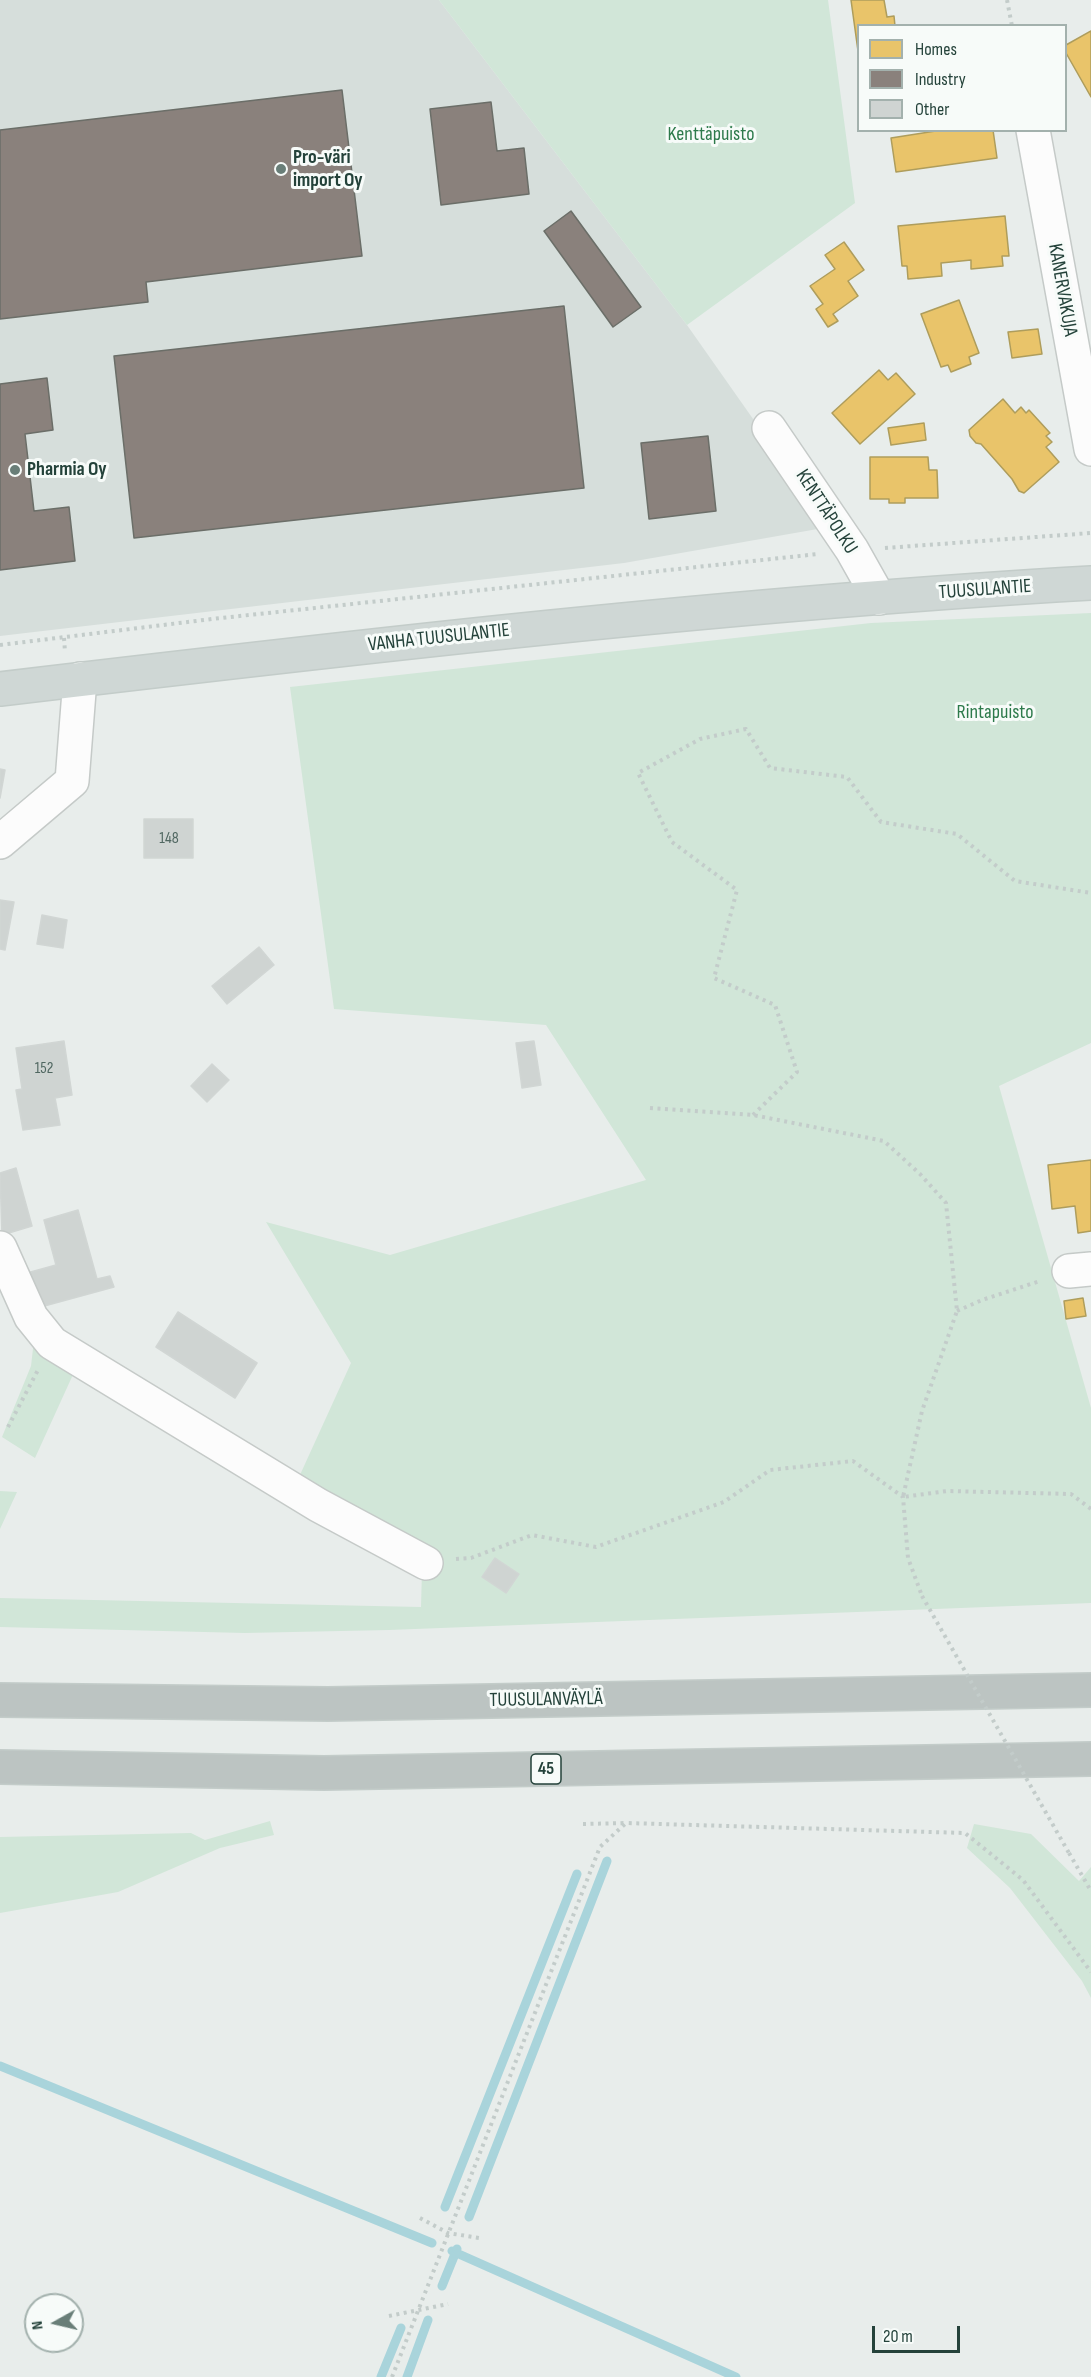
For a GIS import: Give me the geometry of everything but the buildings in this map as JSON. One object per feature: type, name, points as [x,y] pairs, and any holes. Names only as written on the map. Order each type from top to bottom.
[{"type":"highway","name":"TUUSULANVÄYLÄ","points":[[0,1700],[328,1704],[1091,1690]]},
{"type":"highway","name":"45","points":[[0,1767],[324,1773],[1091,1759]]},
{"type":"main road","name":"TUUSULANTIE","points":[[879,598],[1091,583]]},
{"type":"main road","name":"VANHA TUUSULANTIE","points":[[0,689],[474,634],[879,598]]},
{"type":"street","name":"KANERVAKUJA","points":[[1033,132],[1091,449]]},
{"type":"street","name":"KENTTÄPOLKU","points":[[769,428],[852,550],[879,598]]},
{"type":"street","points":[[0,842],[72,782],[80,679]]},
{"type":"street","points":[[0,1248],[31,1317],[52,1343],[318,1505],[426,1563]]},
{"type":"path","points":[[1007,0],[1012,24]]},
{"type":"path","points":[[0,645],[212,619],[852,550],[1091,533]]},
{"type":"path","points":[[753,1115],[797,1072],[775,1005],[714,978],[737,890],[672,842],[638,773],[700,739],[746,729],[770,768],[847,777],[881,822],[957,834],[1015,881],[1091,893]]},
{"type":"path","points":[[650,1108],[753,1115],[884,1141],[920,1174],[946,1203],[957,1311],[922,1411],[903,1497],[908,1558],[922,1596],[1091,1891]]},
{"type":"path","points":[[957,1311],[982,1300],[1080,1270]]},
{"type":"path","points":[[8,1427],[52,1343]]},
{"type":"path","points":[[426,1563],[471,1557],[532,1535],[596,1547],[724,1502],[770,1470],[853,1461],[903,1497],[947,1491],[1071,1494],[1091,1509]]},
{"type":"path","points":[[392,2377],[600,1847],[626,1823]]},
{"type":"path","points":[[582,1824],[626,1823],[965,1833],[1023,1880],[1091,1972]]},
{"type":"path","points":[[420,2218],[448,2233],[479,2238]]},
{"type":"path","points":[[389,2316],[448,2304]]},
{"type":"shaded area","points":[[0,0],[439,0],[687,325],[829,527],[624,563],[0,636]]},
{"type":"green space","name":"Kenttäpuisto","points":[[439,0],[828,0],[855,203],[687,325]]},
{"type":"green space","name":"Rintapuisto","points":[[1091,613],[1091,1043],[999,1086],[1091,1408],[1091,1603],[389,1630],[245,1633],[0,1627],[0,1598],[421,1607],[422,1570],[289,1499],[351,1363],[266,1222],[390,1255],[646,1180],[546,1025],[334,1009],[290,687],[871,623]]},
{"type":"green space","points":[[34,1340],[76,1368],[35,1458],[2,1437],[31,1366]]},
{"type":"green space","points":[[0,1491],[17,1492],[0,1529]]},
{"type":"green space","points":[[270,1821],[274,1835],[220,1848],[118,1892],[0,1913],[0,1837],[191,1833],[205,1840]]},
{"type":"green space","points":[[974,1824],[1031,1834],[1079,1881],[1091,1867],[1091,1998],[1082,1981],[1010,1888],[967,1848]]},
{"type":"waterway","points":[[469,2217],[607,1861]]},
{"type":"waterway","points":[[445,2207],[577,1874]]},
{"type":"waterway","points":[[0,2066],[432,2243]]},
{"type":"waterway","points":[[442,2286],[457,2249]]},
{"type":"waterway","points":[[452,2251],[736,2377]]},
{"type":"waterway","points":[[407,2377],[428,2320]]},
{"type":"waterway","points":[[381,2377],[401,2328]]},
{"type":"place","name":"Pro-väri import Oy","points":[[281,169]]},
{"type":"place","name":"Pharmia Oy","points":[[15,470]]}]
